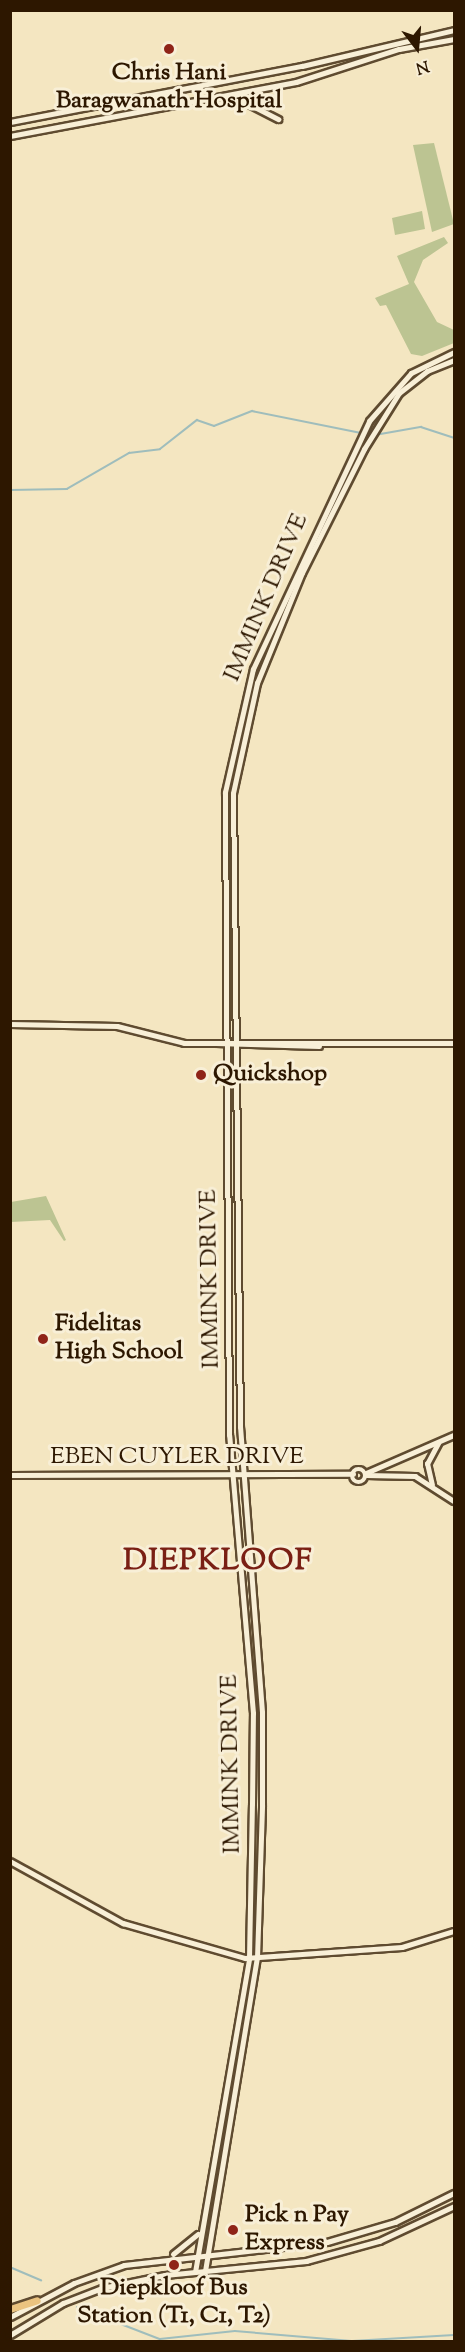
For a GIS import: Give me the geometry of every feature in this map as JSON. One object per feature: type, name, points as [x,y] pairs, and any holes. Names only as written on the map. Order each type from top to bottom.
[{"type":"highway","points":[[10,2309],[37,2301]]},
{"type":"main road","points":[[10,122],[313,64],[454,30]]},
{"type":"main road","points":[[10,136],[228,95],[454,39]]},
{"type":"main road","points":[[228,95],[245,98],[265,116],[278,119]]},
{"type":"main road","name":"IMMINK DRIVE","points":[[195,2272],[200,2231],[227,2108],[249,1958],[253,1713],[231,1477],[223,814],[237,730],[258,659],[363,432],[400,383],[454,352]]},
{"type":"main road","name":"IMMINK DRIVE","points":[[205,2271],[257,1958],[262,1712],[242,1476],[234,1044],[233,793],[248,718],[302,573],[363,449],[399,393],[427,371],[454,360]]},
{"type":"main road","points":[[10,1024],[117,1026],[175,1042],[234,1044],[454,1042]]},
{"type":"main road","points":[[157,2258],[344,2238],[454,2193]]},
{"type":"main road","points":[[10,2335],[87,2293],[195,2272],[335,2254],[390,2237],[454,2206]]},
{"type":"main road","points":[[10,2317],[37,2301],[100,2273],[187,2248],[200,2231]]},
{"type":"street","points":[[365,1475],[377,1467],[454,1435]]},
{"type":"street","points":[[433,1487],[427,1464],[439,1441]]},
{"type":"street","name":"EBEN CUYLER DRIVE","points":[[10,1475],[231,1477],[365,1475]]},
{"type":"street","points":[[353,1476],[415,1476],[454,1501]]},
{"type":"street","points":[[10,1861],[123,1923],[249,1958],[402,1947],[454,1931]]},
{"type":"green space","points":[[434,143],[454,224],[432,232],[413,145]]},
{"type":"green space","points":[[422,211],[425,229],[395,235],[392,218]]},
{"type":"green space","points":[[444,237],[448,243],[423,260],[414,282],[437,322],[454,330],[454,343],[422,356],[411,354],[386,305],[380,306],[375,298],[409,284],[397,256]]},
{"type":"green space","points":[[46,1196],[66,1240],[64,1241],[50,1220],[11,1222],[11,1202]]},
{"type":"waterway","points":[[10,490],[67,489],[129,453],[160,449],[197,420],[214,426],[252,411],[361,433]]},
{"type":"waterway","points":[[375,435],[421,427],[454,438]]},
{"type":"waterway","points":[[10,2267],[41,2280]]},
{"type":"waterway","points":[[77,2307],[160,2339],[235,2331],[352,2341],[454,2335]]},
{"type":"place","name":"Chris Hani Baragwanath Hospital","points":[[169,49]]},
{"type":"place","name":"Quickshop","points":[[201,1075]]},
{"type":"place","name":"Fidelitas High School","points":[[43,1339]]},
{"type":"place","name":"Pick n Pay Express","points":[[233,2230]]},
{"type":"place","name":"Diepkloof Bus Station (T1, C1, T2)","points":[[174,2265]]},
{"type":"district","name":"DIEPKLOOF","points":[[218,1562]]}]
